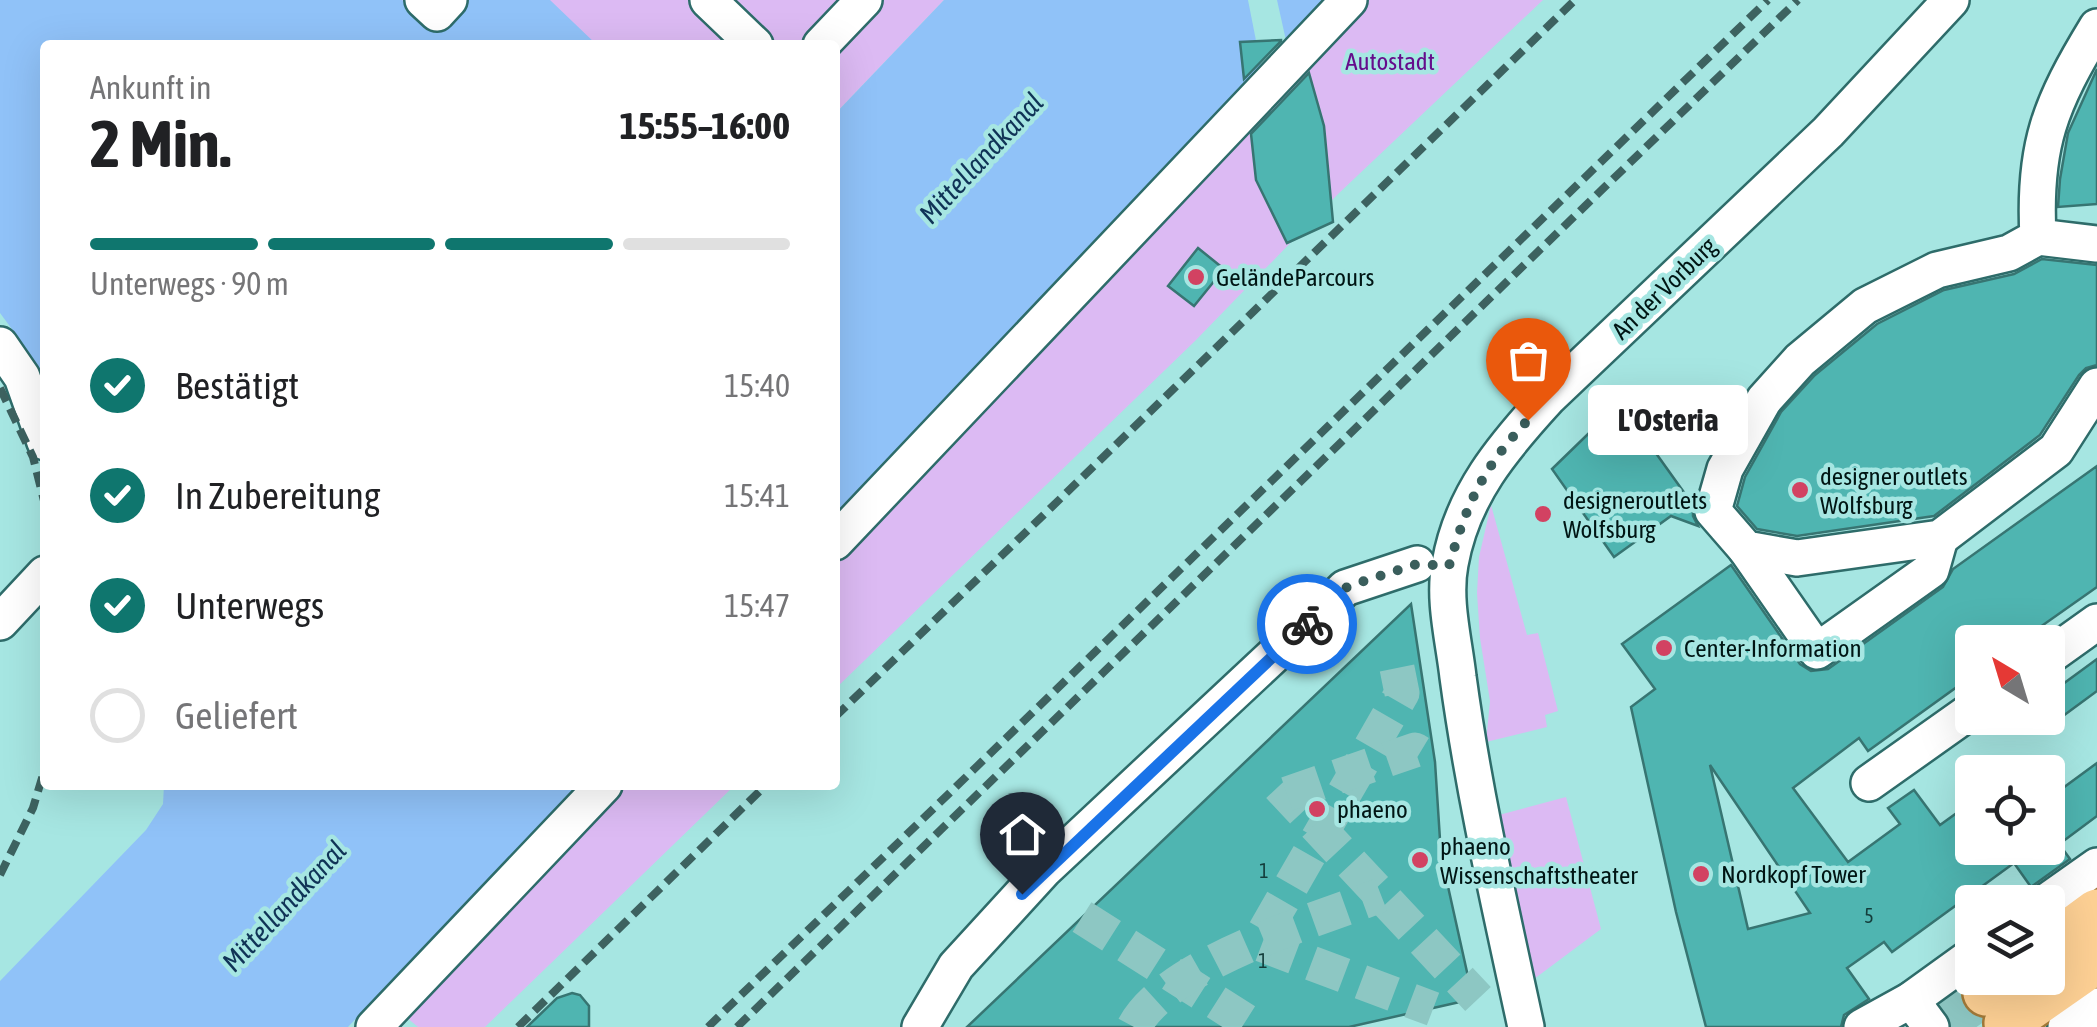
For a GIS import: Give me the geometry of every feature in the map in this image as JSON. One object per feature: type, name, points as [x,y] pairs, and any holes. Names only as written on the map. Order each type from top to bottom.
[{"type":"main road","points":[[2065,936],[2097,912]]},
{"type":"main road","points":[[2065,968],[2097,960]]},
{"type":"street","points":[[424,0],[437,12],[448,0]]},
{"type":"street","points":[[708,0],[750,40]]},
{"type":"street","points":[[826,40],[864,0]]},
{"type":"street","points":[[840,537],[1349,0]]},
{"type":"street","name":"An der Vorburg","points":[[1526,1027],[1470,766],[1450,610],[1433,565],[1461,523],[1478,483],[1506,443],[1549,397],[1828,132],[1951,0]]},
{"type":"street","points":[[2038,237],[2031,167],[2096,15]]},
{"type":"street","points":[[1940,538],[1931,570],[1818,651],[1746,549],[1712,511],[1725,468],[1793,356],[1935,265],[2009,253],[2038,237],[2097,244]]},
{"type":"street","points":[[0,344],[22,377],[40,428]]},
{"type":"street","points":[[1746,549],[1798,558],[1940,538],[2056,450],[2097,386]]},
{"type":"street","points":[[1296,667],[1386,580],[1433,565]]},
{"type":"street","points":[[920,1027],[956,966],[1044,870],[1345,588],[1433,565]]},
{"type":"street","points":[[0,622],[40,579]]},
{"type":"street","points":[[2065,645],[2097,622]]},
{"type":"street","points":[[1869,783],[1955,722]]},
{"type":"street","points":[[374,1027],[599,790]]},
{"type":"street","points":[[2065,889],[2097,866]]},
{"type":"street","points":[[1862,1027],[1910,1018],[1972,995]]},
{"type":"street","points":[[2066,1027],[2097,1006]]},
{"type":"green space","points":[[0,0],[944,0],[840,109],[840,40],[40,40]]},
{"type":"green space","name":"Autostadt","points":[[1364,0],[1543,0],[1337,195],[1195,341],[840,684],[840,548]]},
{"type":"green space","points":[[1491,505],[1527,635],[1538,633],[1558,711],[1545,715],[1547,727],[1486,742],[1490,701],[1477,593],[1479,557]]},
{"type":"green space","points":[[609,790],[730,790],[485,1027],[418,1027],[399,1011]]},
{"type":"green space","points":[[1566,797],[1601,929],[1534,979],[1499,815]]},
{"type":"water","points":[[0,0],[402,0],[438,33],[468,0],[550,0],[592,40],[40,40],[40,376],[26,348],[0,313]]},
{"type":"water","name":"Mittellandkanal","points":[[944,0],[1323,0],[840,509],[840,109]]},
{"type":"water","name":"Mittellandkanal","points":[[164,790],[573,790],[348,1027],[0,1027],[0,981],[146,830],[163,804]]},
{"type":"pier","points":[[1248,0],[1277,0],[1287,45],[1262,71]]},
{"type":"building","points":[[1281,41],[1244,79],[1240,42]]},
{"type":"building","points":[[2097,69],[2097,204],[2058,207],[2068,133]]},
{"type":"building","points":[[1309,73],[1324,126],[1333,222],[1287,243],[1256,180],[1251,134]]},
{"type":"building","name":"GeländeParcours","points":[[1198,248],[1224,269],[1194,306],[1168,286]]},
{"type":"building","points":[[2042,259],[2097,265],[2097,365],[2079,375],[2040,435],[1934,516],[1797,536],[1757,529],[1737,506],[1745,477],[1781,412],[1815,375],[1877,324],[1944,290],[2014,274]]},
{"type":"building","points":[[1620,403],[1693,505],[1698,526],[1671,516],[1614,557],[1552,469]]},
{"type":"building","points":[[2097,466],[2097,587],[2043,625],[1955,625],[1955,688],[1868,751],[1859,738],[1793,788],[1848,862],[1900,824],[1888,808],[1914,790],[1940,825],[1955,814],[1955,865],[2011,865],[1984,885],[1955,885],[1955,906],[1892,952],[1884,942],[1847,968],[1869,999],[1844,1015],[1841,1027],[1706,1027],[1631,707],[1655,689],[1622,644],[1731,565],[1800,664],[1811,671],[1828,669],[1943,587],[1953,569]],"holes":[[[1710,765],[1810,913],[1748,929]]]},
{"type":"building","name":"phaeno","points":[[1411,604],[1435,762],[1441,855],[1473,999],[1349,1027],[967,1027]]},
{"type":"building","points":[[2097,659],[2097,691],[2065,715],[2065,683]]},
{"type":"building","points":[[2097,763],[2097,816],[2065,840],[2065,787]]},
{"type":"building","points":[[2015,865],[2062,865],[2034,885],[2030,885]]},
{"type":"building","points":[[572,993],[580,995],[589,1006],[589,1027],[527,1027],[557,998]]},
{"type":"tunnel","points":[[1397,668],[1402,693],[1258,943],[1433,1009]]},
{"type":"tunnel","points":[[1287,794],[1415,750],[1435,762]]},
{"type":"tunnel","points":[[1279,786],[1478,999]]},
{"type":"tunnel","points":[[1134,1027],[1152,1004],[1209,964],[1282,931],[1381,895]]},
{"type":"tunnel","points":[[1082,917],[1255,1027]]},
{"type":"tunnel","points":[[1937,1027],[1983,995]]},
{"type":"railway","points":[[840,712],[1575,0]]},
{"type":"railway","points":[[708,1027],[1768,0]]},
{"type":"railway","points":[[737,1027],[1798,0]]},
{"type":"railway","points":[[0,388],[33,457],[40,485]]},
{"type":"railway","points":[[0,875],[33,808],[40,785]]},
{"type":"railway","points":[[518,1027],[761,790]]},
{"type":"way so far","points":[[1307,624],[1345,588],[1417,564],[1449,566],[1478,483],[1528,420]]},
{"type":"place","name":"GeländeParcours","points":[[1196,277]]},
{"type":"place","name":"L'Osteria","points":[[1528,420]]},
{"type":"place","name":"designer outlets Wolfsburg","points":[[1800,490]]},
{"type":"place","name":"designeroutlets Wolfsburg","points":[[1543,514]]},
{"type":"place","name":"Center-Information","points":[[1664,648]]},
{"type":"place","name":"phaeno","points":[[1317,809]]},
{"type":"place","name":"phaeno Wissenschaftstheater","points":[[1420,860]]},
{"type":"place","name":"Nordkopf Tower","points":[[1701,874]]},
{"type":"route","points":[[1022,894],[1307,624]]}]
